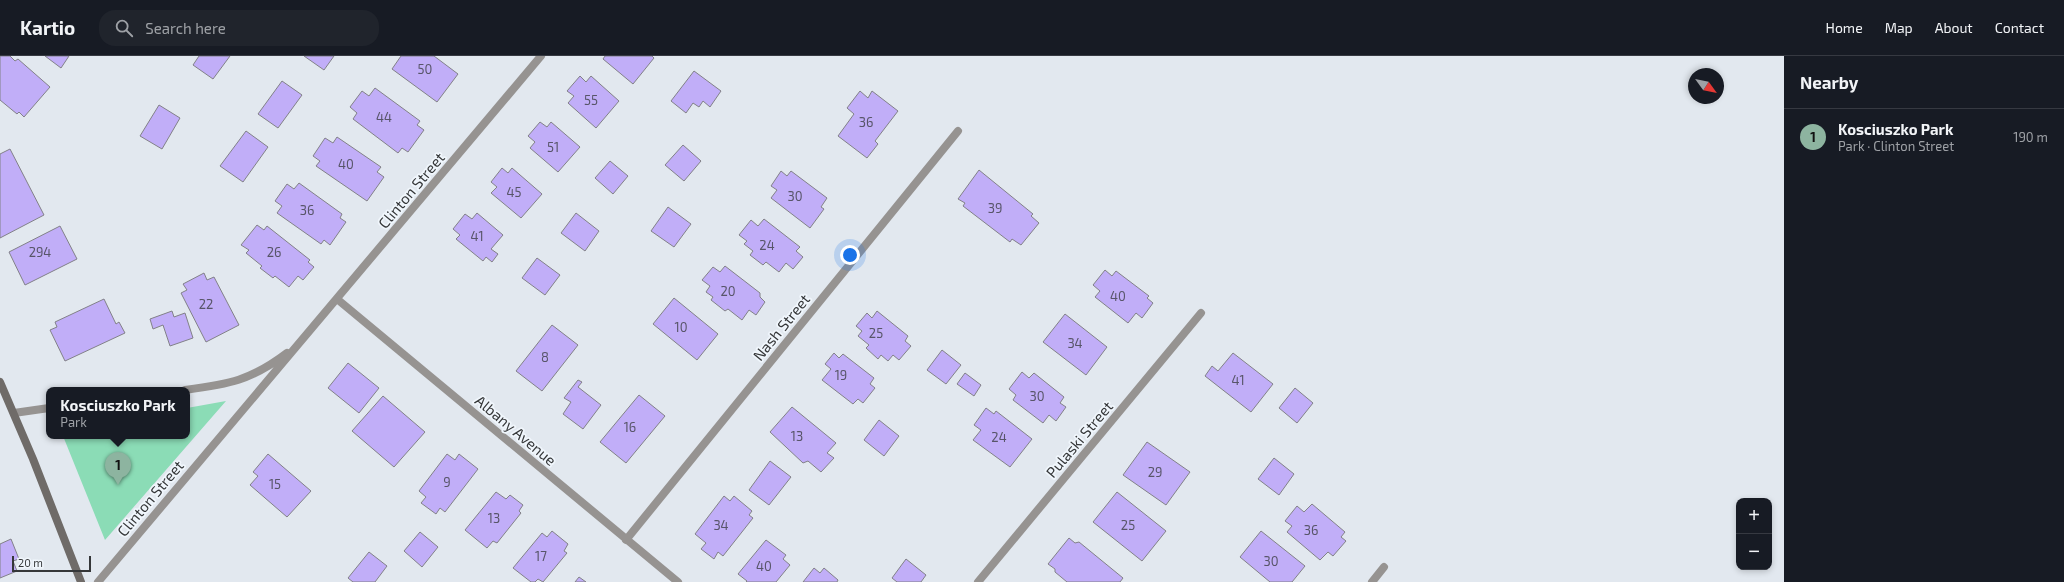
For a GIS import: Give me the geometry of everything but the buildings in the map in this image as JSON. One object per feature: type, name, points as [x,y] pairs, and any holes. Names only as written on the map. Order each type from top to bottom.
[{"type":"street","name":"Clinton Street","points":[[98,582],[541,56]]},
{"type":"street","name":"Nash Street","points":[[626,540],[958,131]]},
{"type":"street","name":"Albany Avenue","points":[[337,299],[678,582]]},
{"type":"street","name":"Pulaski Street","points":[[978,582],[1201,313]]},
{"type":"street","name":"Clinton Street","points":[[190,389],[222,385],[249,378],[269,366],[301,341]]},
{"type":"street","points":[[0,382],[45,488],[81,582]]},
{"type":"street","points":[[14,413],[46,408]]},
{"type":"street","points":[[1372,582],[1384,567]]},
{"type":"green space","points":[[226,401],[105,540],[64,439],[190,439],[190,407]]},
{"type":"place","name":"Kosciuszko Park","points":[[118,485]]}]
